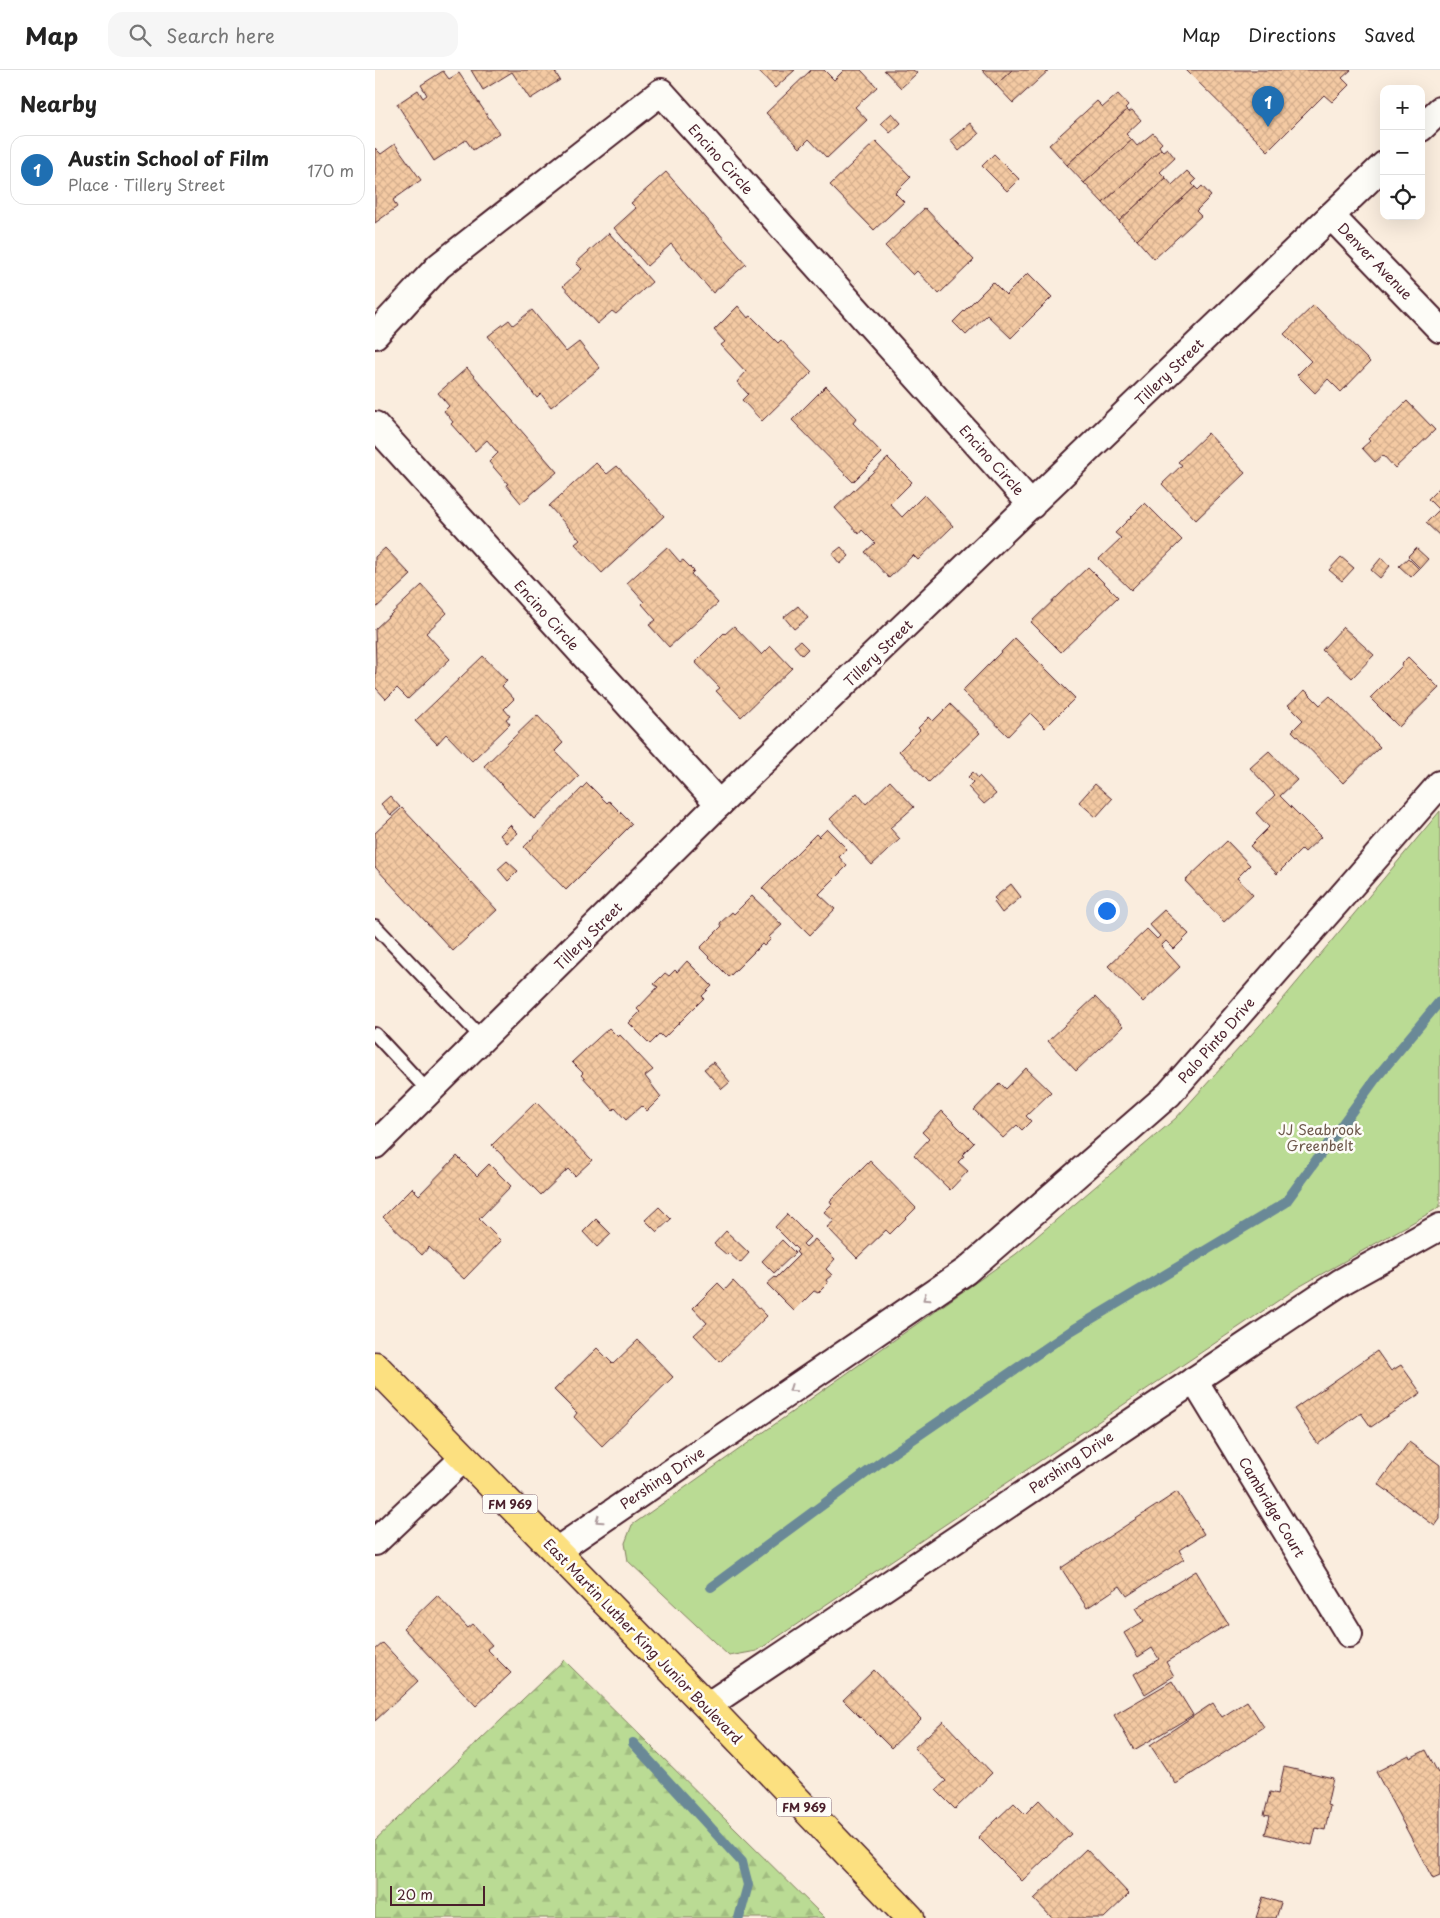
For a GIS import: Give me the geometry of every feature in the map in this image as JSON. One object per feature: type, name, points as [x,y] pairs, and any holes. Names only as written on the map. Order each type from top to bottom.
[{"type":"main road","name":"East Martin Luther King Junior Boulevard","points":[[375,1366],[707,1706],[910,1918]]},
{"type":"street","name":"Encino Circle","points":[[375,335],[439,266],[661,92],[1032,505]]},
{"type":"street","points":[[1425,124],[1440,110]]},
{"type":"street","name":"Tillery Street","points":[[375,1145],[719,804],[1380,169]]},
{"type":"street","name":"Denver Avenue","points":[[1331,216],[1440,329]]},
{"type":"street","name":"Encino Circle","points":[[375,425],[719,804]]},
{"type":"street","name":"Palo Pinto Drive","points":[[967,1271],[1169,1094],[1440,784]]},
{"type":"street","name":"Pershing Drive","points":[[707,1706],[1341,1282],[1440,1227]]},
{"type":"street","name":"Pershing Drive","points":[[556,1551],[967,1271]]},
{"type":"street","name":"Cambridge Court","points":[[1194,1380],[1349,1634]]},
{"type":"street","points":[[375,1542],[464,1458]]},
{"type":"lane","points":[[375,926],[483,1039]]},
{"type":"lane","points":[[375,1034],[429,1092]]},
{"type":"green space","name":"JJ Seabrook Greenbelt","points":[[1440,811],[1440,1207],[1297,1288],[757,1651],[729,1656],[628,1561],[625,1543],[632,1525],[1016,1254],[1176,1118],[1278,1005]]},
{"type":"green space","points":[[564,1660],[825,1918],[375,1918],[375,1840]]},
{"type":"building","points":[[471,70],[554,70],[560,80],[530,99],[512,72],[483,90]]},
{"type":"building","points":[[758,70],[795,70],[775,88]]},
{"type":"building","points":[[811,70],[824,70],[834,80],[844,70],[861,70],[877,87],[855,107],[867,120],[827,158],[809,139],[800,148],[766,113]]},
{"type":"building","points":[[884,70],[913,70],[917,73],[901,88]]},
{"type":"building","points":[[982,70],[1012,70],[996,85]]},
{"type":"building","points":[[1012,70],[1049,70],[1013,103],[996,85]]},
{"type":"building","points":[[1186,70],[1351,70],[1342,78],[1349,85],[1332,102],[1324,95],[1268,151]]},
{"type":"building","points":[[443,71],[449,79],[459,73],[499,133],[473,150],[466,140],[434,161],[397,104],[418,90],[423,98],[427,95],[421,85]]},
{"type":"building","points":[[1118,94],[1128,105],[1125,108],[1127,110],[1067,165],[1049,145],[1097,101],[1103,107]]},
{"type":"building","points":[[1127,110],[1129,112],[1132,110],[1141,120],[1126,134],[1132,140],[1084,183],[1067,165]]},
{"type":"building","points":[[892,113],[901,123],[890,133],[881,123]]},
{"type":"building","points":[[970,123],[979,134],[959,151],[950,140]]},
{"type":"building","points":[[1153,133],[1162,143],[1159,146],[1161,149],[1103,203],[1084,183],[1132,140],[1137,146]]},
{"type":"building","points":[[876,141],[911,177],[895,193],[904,202],[874,230],[830,185]]},
{"type":"building","points":[[395,144],[421,180],[393,200],[397,207],[375,223],[375,148],[381,154]]},
{"type":"building","points":[[1167,148],[1175,158],[1160,172],[1166,178],[1119,221],[1103,203],[1161,149],[1163,151]]},
{"type":"building","points":[[994,154],[1019,179],[1007,191],[982,166]]},
{"type":"building","points":[[1187,171],[1196,180],[1192,184],[1195,187],[1137,240],[1119,221],[1166,178],[1172,185]]},
{"type":"building","points":[[666,172],[746,264],[713,293],[671,244],[647,266],[614,228],[636,208],[631,203]]},
{"type":"building","points":[[1202,186],[1211,196],[1196,211],[1201,216],[1154,259],[1137,240],[1195,187],[1198,190]]},
{"type":"building","points":[[925,208],[974,260],[939,294],[917,271],[913,275],[885,246]]},
{"type":"building","points":[[609,233],[652,282],[616,314],[612,311],[597,324],[563,286],[582,269],[576,263]]},
{"type":"building","points":[[1028,273],[1052,297],[1011,338],[987,315],[966,335],[953,322],[993,282],[1006,295]]},
{"type":"building","points":[[1314,305],[1370,362],[1341,392],[1328,379],[1315,393],[1297,375],[1311,361],[1284,334]]},
{"type":"building","points":[[738,306],[748,318],[751,316],[778,343],[781,340],[812,372],[762,421],[742,400],[748,394],[737,382],[746,372],[721,345],[725,342],[714,330]]},
{"type":"building","points":[[532,310],[566,352],[579,342],[600,368],[551,407],[541,394],[537,398],[488,336],[509,320],[513,325]]},
{"type":"building","points":[[467,368],[557,472],[521,503],[489,462],[498,453],[487,440],[475,451],[451,424],[453,422],[444,411],[449,406],[438,393]]},
{"type":"building","points":[[826,386],[857,418],[853,423],[882,453],[853,482],[792,420]]},
{"type":"building","points":[[1407,401],[1435,430],[1395,468],[1383,455],[1375,462],[1362,448],[1370,441],[1368,439]]},
{"type":"building","points":[[1208,433],[1245,473],[1196,520],[1162,484],[1182,465],[1178,462]]},
{"type":"building","points":[[888,458],[912,482],[890,504],[902,517],[924,495],[953,526],[918,560],[913,555],[889,578],[865,552],[875,543],[862,530],[859,534],[835,508]]},
{"type":"building","points":[[596,463],[607,474],[617,466],[664,516],[602,573],[575,544],[580,540],[549,506]]},
{"type":"building","points":[[1440,487],[1440,536],[1426,523],[1439,510],[1428,499]]},
{"type":"building","points":[[1145,503],[1182,540],[1131,590],[1099,559],[1121,538],[1115,533]]},
{"type":"building","points":[[667,547],[680,562],[683,560],[694,571],[691,574],[718,603],[669,647],[649,625],[656,620],[642,604],[644,602],[627,583]]},
{"type":"building","points":[[841,547],[849,556],[840,564],[832,554]]},
{"type":"building","points":[[385,548],[411,575],[375,609],[375,557]]},
{"type":"building","points":[[1416,548],[1428,559],[1420,568],[1408,556]]},
{"type":"building","points":[[1341,557],[1354,568],[1342,581],[1329,570]]},
{"type":"building","points":[[1381,558],[1390,566],[1380,578],[1371,570]]},
{"type":"building","points":[[1408,558],[1419,569],[1411,577],[1399,566]]},
{"type":"building","points":[[1088,567],[1118,597],[1061,652],[1031,622]]},
{"type":"building","points":[[422,585],[447,613],[426,633],[450,659],[408,699],[397,688],[386,699],[375,687],[375,629]]},
{"type":"building","points":[[798,606],[808,618],[794,629],[784,617]]},
{"type":"building","points":[[734,626],[762,655],[771,646],[792,668],[741,717],[716,691],[720,688],[695,662],[724,633]]},
{"type":"building","points":[[1343,627],[1374,655],[1352,678],[1322,650]]},
{"type":"building","points":[[1015,638],[1075,698],[1045,728],[1030,713],[1008,736],[962,691]]},
{"type":"building","points":[[800,641],[808,649],[802,655],[794,646]]},
{"type":"building","points":[[483,656],[507,681],[502,686],[514,699],[504,709],[510,716],[506,719],[510,724],[472,761],[446,734],[437,744],[415,721]]},
{"type":"building","points":[[1408,657],[1439,688],[1399,727],[1370,698],[1402,666],[1401,664]]},
{"type":"building","points":[[1305,690],[1320,705],[1330,696],[1380,747],[1343,783],[1292,731],[1303,720],[1288,705]]},
{"type":"building","points":[[950,704],[980,733],[929,782],[899,751],[920,730],[918,728],[929,717],[933,721]]},
{"type":"building","points":[[537,715],[563,743],[555,751],[579,776],[534,819],[484,766]]},
{"type":"building","points":[[1269,751],[1297,780],[1280,796],[1321,837],[1305,852],[1302,849],[1277,874],[1250,846],[1269,827],[1256,813],[1275,795],[1250,768]]},
{"type":"building","points":[[973,772],[996,794],[984,804],[968,787],[973,782],[968,777]]},
{"type":"building","points":[[890,781],[914,807],[890,828],[900,839],[872,865],[830,819],[857,793],[866,804]]},
{"type":"building","points":[[587,783],[607,803],[609,801],[632,824],[566,890],[524,847]]},
{"type":"building","points":[[1095,784],[1112,799],[1096,817],[1079,802]]},
{"type":"building","points":[[390,796],[400,807],[391,815],[381,804]]},
{"type":"building","points":[[402,808],[497,910],[453,951],[375,867],[375,833]]},
{"type":"building","points":[[510,825],[518,833],[507,843],[500,835]]},
{"type":"building","points":[[827,829],[847,849],[839,857],[847,866],[819,894],[835,909],[810,935],[762,888],[816,834],[819,837]]},
{"type":"building","points":[[1227,841],[1250,865],[1237,878],[1253,895],[1224,922],[1185,881]]},
{"type":"building","points":[[507,861],[518,871],[508,881],[498,869]]},
{"type":"building","points":[[1011,884],[1021,897],[1002,913],[994,902],[997,901],[994,898]]},
{"type":"building","points":[[752,896],[782,925],[769,937],[771,939],[764,946],[762,944],[729,977],[700,948],[722,926],[720,923],[732,912],[734,914]]},
{"type":"building","points":[[1164,910],[1189,934],[1174,949],[1166,941],[1161,946],[1180,967],[1143,1002],[1108,966],[1147,929],[1157,939],[1160,936],[1149,924]]},
{"type":"building","points":[[687,961],[712,986],[702,996],[704,998],[664,1038],[660,1034],[650,1044],[629,1023],[640,1012],[637,1009],[658,987],[654,984],[665,973],[669,976],[675,970],[677,972]]},
{"type":"building","points":[[1095,997],[1123,1026],[1076,1071],[1048,1041]]},
{"type":"building","points":[[609,1028],[618,1037],[620,1035],[653,1070],[645,1076],[661,1097],[647,1111],[642,1106],[626,1120],[615,1108],[613,1110],[581,1075],[583,1073],[572,1062]]},
{"type":"building","points":[[713,1062],[730,1082],[722,1089],[704,1069]]},
{"type":"building","points":[[1026,1068],[1051,1092],[1026,1116],[1031,1121],[1022,1130],[1017,1125],[1003,1138],[974,1110],[1000,1083],[1006,1089]]},
{"type":"building","points":[[536,1102],[592,1160],[575,1176],[568,1169],[541,1195],[492,1145]]},
{"type":"building","points":[[942,1111],[974,1143],[958,1162],[968,1171],[950,1190],[914,1155],[929,1139],[922,1132]]},
{"type":"building","points":[[457,1156],[477,1176],[489,1164],[511,1186],[479,1219],[501,1241],[464,1279],[429,1247],[422,1255],[383,1217],[412,1188],[419,1195]]},
{"type":"building","points":[[870,1161],[916,1208],[890,1234],[886,1230],[857,1258],[827,1227],[834,1221],[824,1212],[832,1204],[830,1201]]},
{"type":"building","points":[[659,1207],[671,1219],[657,1232],[645,1220]]},
{"type":"building","points":[[787,1214],[810,1237],[803,1244],[806,1247],[815,1239],[835,1259],[826,1269],[832,1275],[826,1280],[828,1283],[818,1293],[814,1291],[794,1311],[767,1284],[776,1278],[799,1255],[796,1252],[798,1250],[775,1227]]},
{"type":"building","points":[[596,1219],[611,1234],[597,1247],[583,1232]]},
{"type":"building","points":[[726,1231],[749,1253],[740,1263],[729,1253],[727,1255],[714,1244]]},
{"type":"building","points":[[782,1240],[795,1253],[774,1273],[762,1261]]},
{"type":"building","points":[[733,1281],[767,1316],[720,1362],[694,1335],[707,1323],[693,1308],[718,1283],[725,1290]]},
{"type":"building","points":[[638,1340],[673,1377],[602,1446],[574,1417],[577,1413],[554,1390],[597,1348],[613,1364]]},
{"type":"building","points":[[1377,1351],[1391,1371],[1401,1365],[1421,1393],[1371,1427],[1361,1413],[1318,1444],[1294,1409]]},
{"type":"building","points":[[1409,1442],[1440,1465],[1440,1519],[1435,1526],[1378,1484]]},
{"type":"building","points":[[1177,1492],[1204,1534],[1179,1550],[1184,1559],[1127,1596],[1120,1586],[1087,1608],[1061,1568]]},
{"type":"building","points":[[1196,1571],[1228,1624],[1166,1662],[1174,1676],[1145,1694],[1134,1674],[1159,1659],[1152,1648],[1138,1657],[1124,1633],[1144,1621],[1136,1608]]},
{"type":"building","points":[[437,1595],[468,1628],[473,1624],[492,1645],[487,1649],[511,1673],[476,1706],[403,1628]]},
{"type":"building","points":[[383,1643],[418,1681],[375,1721],[375,1650]]},
{"type":"building","points":[[874,1670],[921,1719],[891,1748],[843,1700]]},
{"type":"building","points":[[1172,1681],[1193,1715],[1134,1750],[1114,1715]]},
{"type":"building","points":[[1247,1701],[1264,1727],[1176,1784],[1150,1745],[1213,1703],[1222,1717]]},
{"type":"building","points":[[943,1721],[992,1773],[955,1809],[936,1790],[946,1781],[914,1748]]},
{"type":"building","points":[[1426,1750],[1438,1773],[1440,1772],[1440,1876],[1433,1879],[1376,1772],[1409,1755],[1410,1758]]},
{"type":"building","points":[[1284,1767],[1333,1778],[1327,1805],[1330,1806],[1325,1830],[1316,1828],[1312,1845],[1265,1834],[1270,1816],[1264,1815],[1270,1792],[1278,1794]]},
{"type":"building","points":[[1039,1800],[1071,1834],[1022,1881],[978,1837],[1014,1803],[1025,1814]]},
{"type":"building","points":[[1086,1849],[1129,1894],[1104,1918],[1052,1918],[1034,1899]]},
{"type":"building","points":[[1263,1897],[1281,1903],[1276,1918],[1256,1918]]},
{"type":"waterway","points":[[711,1587],[893,1453],[1071,1331],[1285,1203],[1376,1078],[1440,1001]]},
{"type":"waterway","points":[[633,1743],[742,1862],[748,1885],[739,1918]]},
{"type":"place","name":"Austin School of Film","points":[[1268,127]]}]
